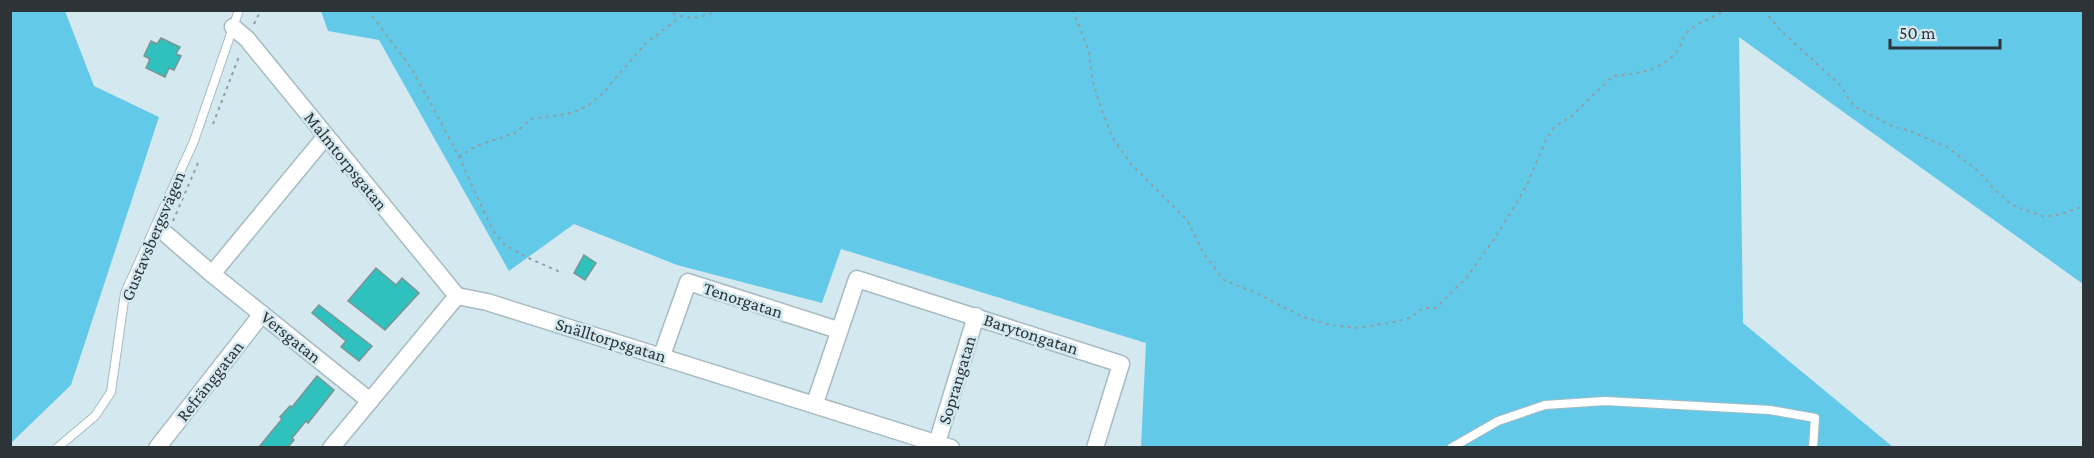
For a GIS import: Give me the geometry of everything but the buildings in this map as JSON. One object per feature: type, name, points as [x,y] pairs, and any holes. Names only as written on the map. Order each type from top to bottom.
[{"type":"street","name":"Malmtorpsgatan","points":[[233,27],[247,39],[457,296]]},
{"type":"street","points":[[212,274],[326,136]]},
{"type":"street","name":"Versgatan","points":[[167,235],[370,401]]},
{"type":"street","name":"Barytongatan","points":[[838,330],[856,279],[1121,364],[1095,447]]},
{"type":"street","name":"Tenorgatan","points":[[662,355],[688,282],[838,330]]},
{"type":"street","points":[[332,447],[457,296]]},
{"type":"street","name":"Snälltorpsgatan","points":[[457,296],[487,302],[662,355],[944,445]]},
{"type":"street","name":"Refränggatan","points":[[157,447],[262,314]]},
{"type":"street","name":"Soprangatan","points":[[944,445],[976,316]]},
{"type":"street","points":[[815,404],[838,330]]},
{"type":"lane","name":"Gustavsbergsvägen","points":[[57,447],[94,416],[111,392],[125,293],[194,141],[239,10]]},
{"type":"lane","points":[[1451,447],[1498,421],[1545,405],[1605,401],[1770,410],[1815,418],[1813,447]]},
{"type":"path","points":[[368,10],[411,68],[459,157],[492,229],[504,244],[560,272]]},
{"type":"path","points":[[666,10],[680,17],[705,18],[716,10]]},
{"type":"path","points":[[1073,10],[1089,52],[1092,78],[1112,137],[1131,164],[1187,220],[1204,254],[1224,280],[1256,293],[1303,318],[1330,325],[1359,328],[1410,318],[1423,308],[1436,308],[1467,277],[1497,236],[1526,187],[1545,142],[1555,126],[1572,116],[1613,76],[1638,74],[1668,60],[1678,50],[1685,35],[1698,24],[1727,10]]},
{"type":"path","points":[[1764,10],[1780,30],[1839,84],[1854,106],[1892,126],[1947,147],[1977,170],[2012,205],[2045,217],[2084,206]]},
{"type":"path","points":[[459,157],[476,146],[515,133],[531,119],[572,113],[590,105],[645,44],[680,17]]},
{"type":"shaded area","points":[[11,10],[65,11],[94,86],[159,117],[71,385],[11,443]]},
{"type":"shaded area","points":[[321,11],[2083,11],[2083,284],[1739,37],[1743,323],[1893,447],[1141,447],[1146,343],[841,249],[822,303],[677,265],[574,224],[509,271],[379,40],[328,31]]}]
